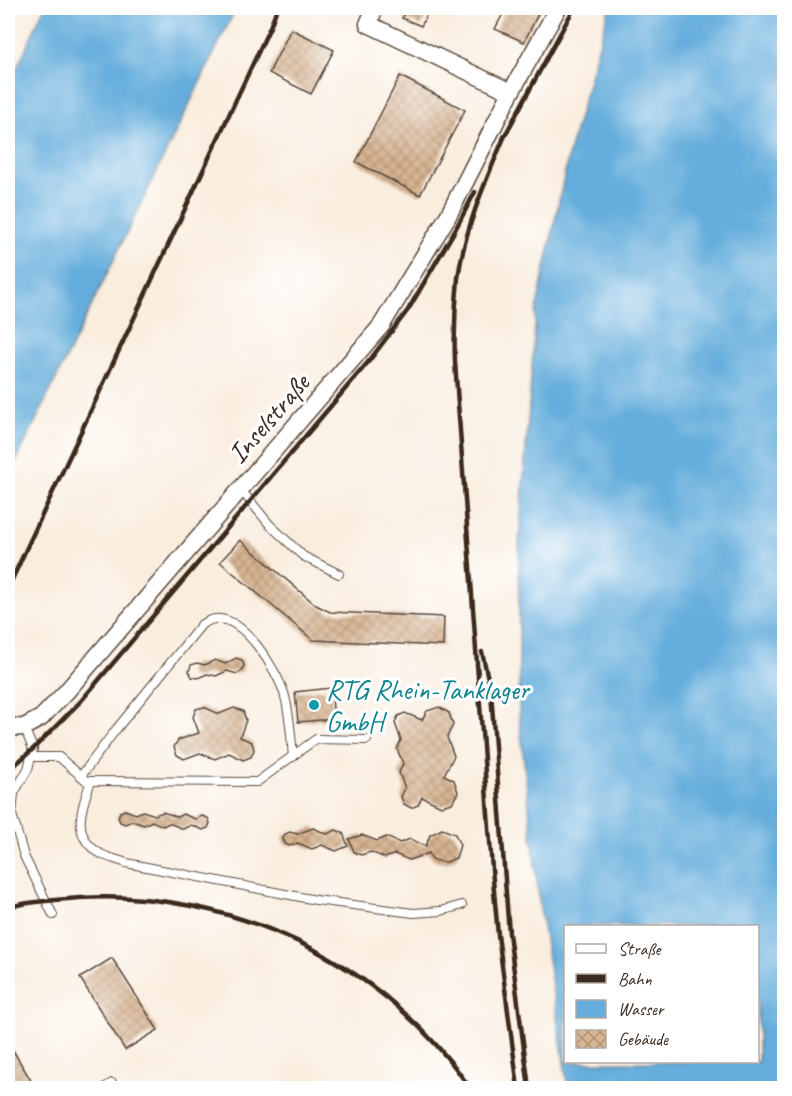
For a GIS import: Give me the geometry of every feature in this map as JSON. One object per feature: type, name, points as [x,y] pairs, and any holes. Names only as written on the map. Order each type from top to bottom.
[{"type":"street","points":[[375,8],[368,24],[511,92]]},
{"type":"street","name":"Inselstraße","points":[[16,727],[41,718],[66,692],[381,326],[448,216],[511,92],[558,8]]},
{"type":"lane","points":[[241,490],[270,525],[303,556],[339,574]]},
{"type":"lane","points":[[84,779],[114,732],[202,624],[216,618],[236,623],[244,629],[267,658],[285,695],[293,757]]},
{"type":"lane","points":[[16,727],[33,749],[28,770],[14,793],[12,814],[24,856],[53,915]]},
{"type":"lane","points":[[84,779],[257,782],[316,739],[367,740]]},
{"type":"lane","points":[[31,757],[59,757],[90,784],[83,802],[80,827],[87,844],[102,855],[126,862],[316,900],[413,913],[441,911],[462,905]]},
{"type":"lane","points":[[8,834],[16,828]]},
{"type":"lane","points":[[104,1089],[112,1083]]},
{"type":"water","points":[[44,8],[236,8],[8,478],[8,88]]},
{"type":"water","points":[[609,8],[784,8],[784,1088],[568,1088],[564,1063],[759,1063],[759,925],[564,925],[564,1062],[539,901],[519,715],[519,542],[536,312],[569,153]]},
{"type":"building","points":[[407,8],[430,8],[421,26],[402,18]]},
{"type":"building","points":[[506,8],[541,8],[524,42],[495,29]]},
{"type":"building","points":[[291,29],[334,50],[311,94],[269,73]]},
{"type":"building","points":[[400,76],[465,110],[420,195],[356,162]]},
{"type":"building","points":[[240,540],[316,605],[330,612],[444,617],[443,646],[313,640],[220,562]]},
{"type":"building","points":[[236,658],[242,660],[244,665],[242,671],[237,674],[227,671],[216,676],[207,674],[198,678],[192,677],[189,671],[191,665],[197,663],[205,665],[215,660],[225,664]]},
{"type":"building","name":"RTG Rhein-Tanklager GmbH","points":[[331,688],[334,719],[298,722],[295,692]]},
{"type":"building","points":[[204,707],[219,714],[234,708],[243,711],[246,720],[240,737],[252,742],[254,750],[251,757],[243,760],[229,753],[215,759],[200,753],[184,759],[177,755],[174,747],[178,740],[199,733],[193,717],[196,709]]},
{"type":"building","points":[[439,707],[449,713],[453,725],[447,737],[454,756],[444,775],[454,780],[458,792],[452,803],[441,806],[422,797],[418,805],[411,808],[404,804],[401,797],[405,788],[399,773],[403,763],[397,749],[401,740],[395,723],[398,716],[405,713],[422,720],[427,711]]},
{"type":"building","points":[[125,810],[136,814],[143,811],[155,815],[163,812],[177,817],[183,814],[195,819],[202,816],[208,818],[210,823],[208,828],[203,830],[191,825],[183,829],[169,823],[163,826],[152,821],[144,825],[132,821],[125,824],[120,822],[118,817],[120,812]]},
{"type":"building","points":[[313,828],[327,834],[336,830],[343,833],[348,846],[336,851],[322,845],[312,849],[298,843],[290,846],[285,844],[283,839],[285,834],[290,832],[297,834]]},
{"type":"building","points":[[442,829],[455,834],[460,845],[456,858],[444,863],[432,859],[429,853],[409,860],[395,854],[385,858],[371,852],[361,855],[354,852],[349,839],[362,835],[377,841],[386,837],[400,843],[410,839],[426,846],[430,835]]},
{"type":"building","points":[[112,958],[158,1030],[125,1050],[80,978]]},
{"type":"building","points":[[8,1042],[36,1089],[8,1089]]},
{"type":"railway","points":[[8,588],[277,8]]},
{"type":"railway","points":[[503,139],[574,8]]},
{"type":"railway","points":[[506,133],[477,204],[461,259],[456,299],[455,362],[492,869],[498,935],[518,1088]]},
{"type":"railway","points":[[8,771],[81,701],[369,361],[408,310],[475,192]]},
{"type":"railway","points":[[482,652],[491,692],[509,933],[529,1088]]},
{"type":"railway","points":[[8,907],[79,898],[136,898],[193,906],[247,921],[300,942],[349,970],[394,1004],[435,1043],[470,1088]]},
{"type":"place","name":"RTG Rhein-Tanklager GmbH","points":[[314,705]]}]
